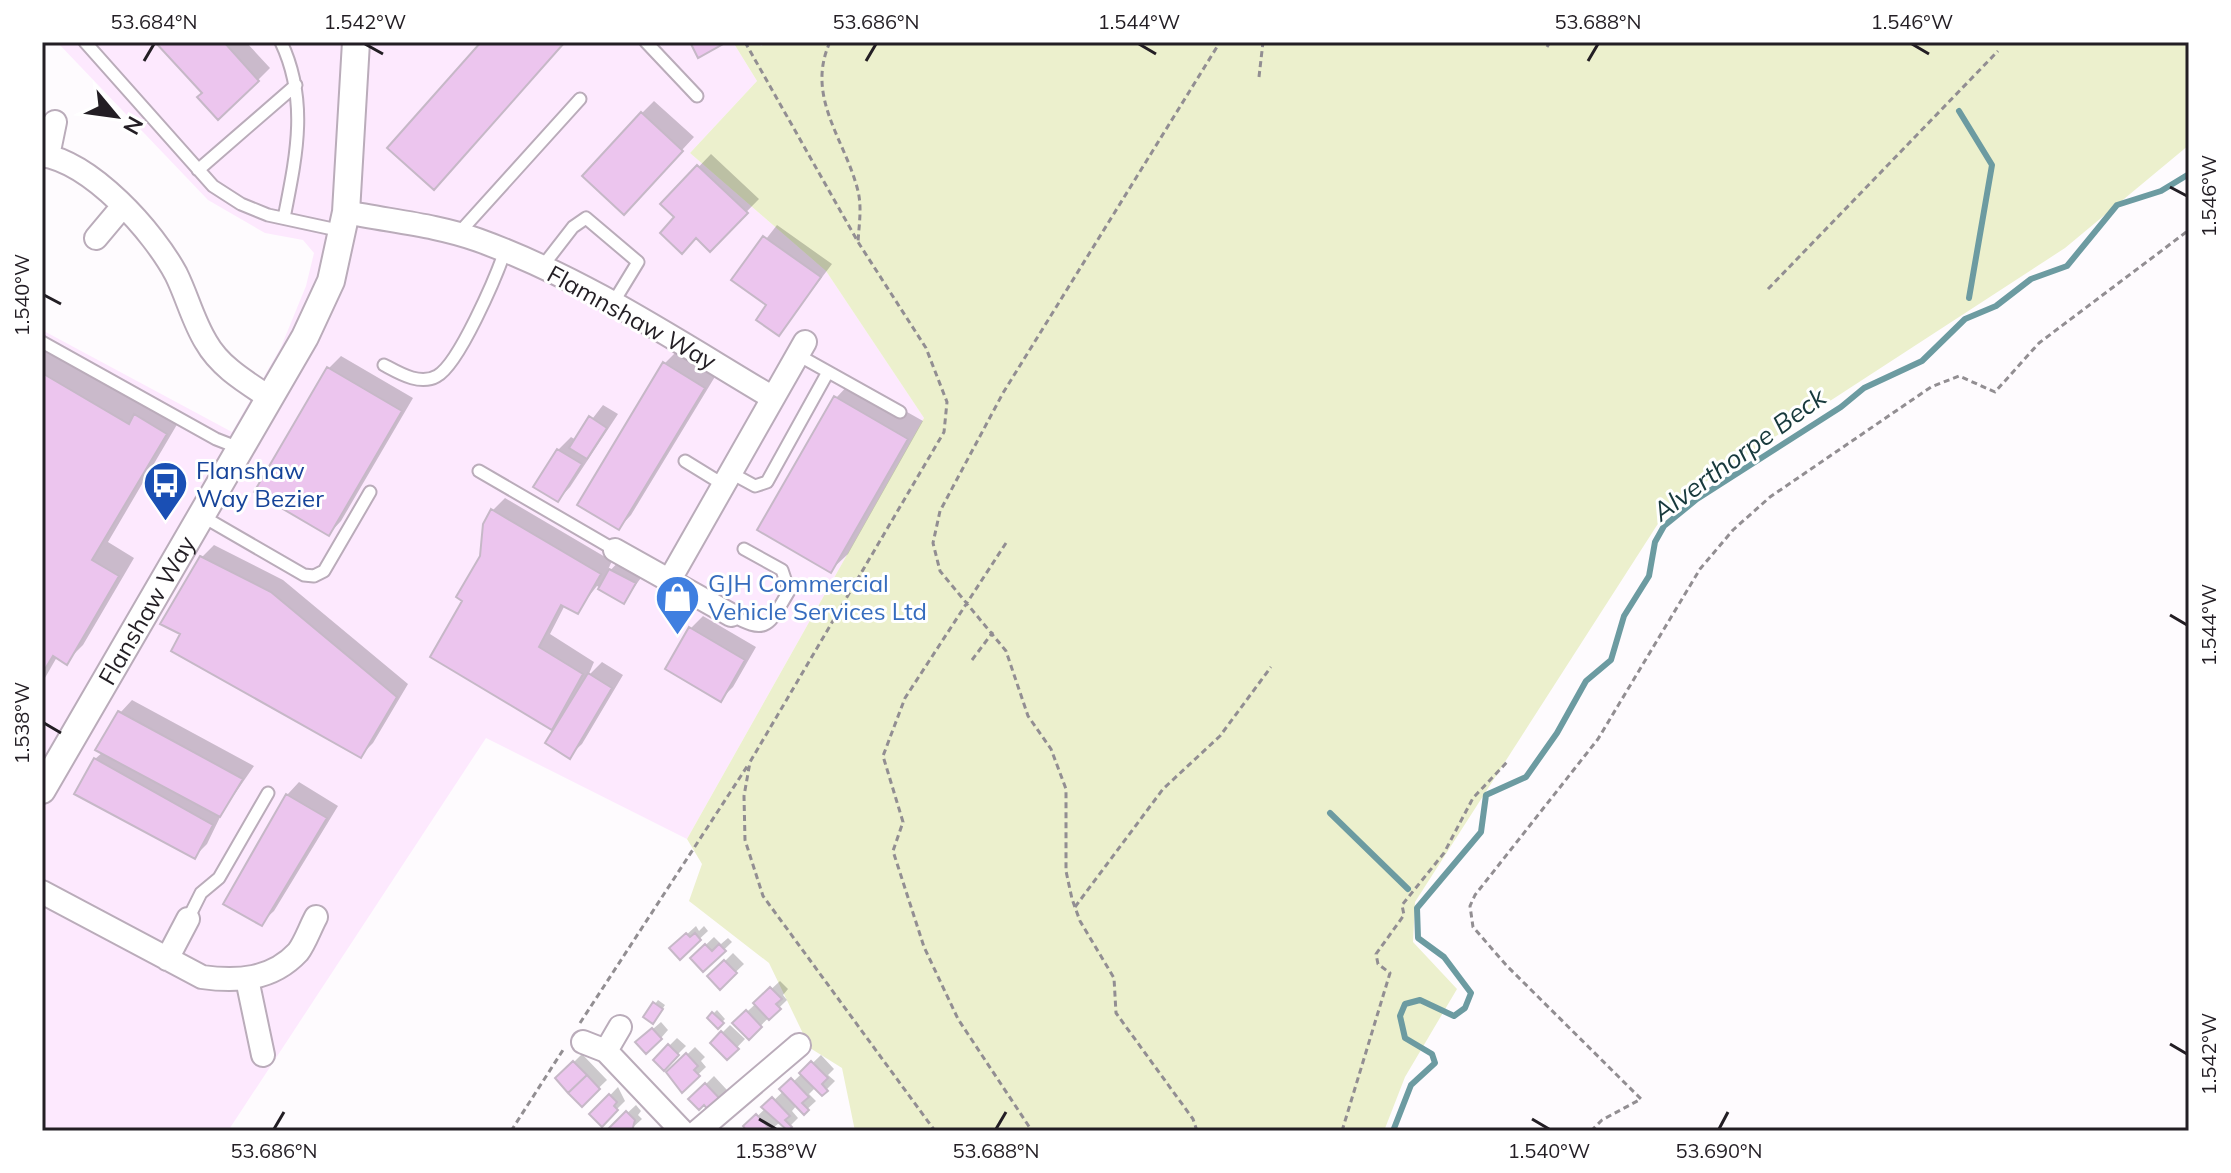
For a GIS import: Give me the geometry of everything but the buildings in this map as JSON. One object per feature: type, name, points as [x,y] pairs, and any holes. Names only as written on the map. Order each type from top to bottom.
[{"type":"street","name":"Flanshaw Way","points":[[42,790],[305,337],[331,281],[344,222],[356,42]]},
{"type":"street","points":[[55,122],[45,155],[62,158],[101,185],[122,207],[175,272],[206,343],[230,372],[270,398]]},
{"type":"street","points":[[96,238],[122,207]]},
{"type":"street","name":"Flamnshaw Way","points":[[344,222],[457,235],[505,251],[613,303],[773,398]]},
{"type":"street","points":[[669,581],[802,348]]},
{"type":"street","points":[[615,550],[731,615]]},
{"type":"street","points":[[42,892],[202,977],[232,981],[258,977],[297,952],[316,917]]},
{"type":"street","points":[[167,959],[188,919]]},
{"type":"street","points":[[247,979],[263,1055]]},
{"type":"street","points":[[606,1051],[620,1027]]},
{"type":"street","points":[[577,1035],[606,1051],[682,1131]]},
{"type":"street","points":[[698,1131],[799,1045]]},
{"type":"lane","points":[[281,42],[293,67],[296,85],[298,147],[284,218]]},
{"type":"lane","points":[[646,42],[697,96]]},
{"type":"lane","points":[[89,44],[213,186],[241,204],[284,218],[344,222]]},
{"type":"lane","points":[[198,170],[296,85]]},
{"type":"lane","points":[[457,235],[580,99]]},
{"type":"lane","points":[[542,267],[573,227],[586,218],[638,262],[613,303]]},
{"type":"lane","points":[[384,365],[413,378],[426,379],[436,377],[448,367],[493,284],[505,251]]},
{"type":"lane","points":[[42,342],[216,439],[240,448]]},
{"type":"lane","points":[[802,348],[828,372],[900,412]]},
{"type":"lane","points":[[685,461],[727,479],[755,486],[767,482],[828,372]]},
{"type":"lane","points":[[479,471],[615,550]]},
{"type":"lane","points":[[201,516],[304,575],[314,576],[324,571],[370,492]]},
{"type":"lane","points":[[731,615],[752,627],[762,628],[771,622],[789,591],[782,570],[744,549]]},
{"type":"lane","points":[[188,919],[201,893],[219,878],[268,793]]},
{"type":"path","points":[[511,1131],[577,1035],[750,762],[944,432],[947,402],[926,348],[858,242],[745,42]]},
{"type":"path","points":[[830,42],[819,75],[821,93],[858,192],[858,242]]},
{"type":"path","points":[[1197,1131],[1193,1119],[1116,1013],[1114,978],[1075,907],[1066,871],[1066,789],[1051,749],[1028,716],[1006,651],[940,571],[933,543],[940,511],[1034,340],[1220,42]]},
{"type":"path","points":[[1259,77],[1263,42]]},
{"type":"path","points":[[1547,47],[1550,42]]},
{"type":"path","points":[[1768,289],[1998,51]]},
{"type":"path","points":[[1591,1131],[1602,1120],[1641,1099],[1507,966],[1473,927],[1470,906],[1475,895],[1598,739],[1700,569],[1733,530],[1770,497],[1931,387],[1959,376],[1995,392],[2039,343],[2189,230]]},
{"type":"path","points":[[1006,543],[905,698],[886,742],[885,769],[903,822],[893,851],[924,947],[958,1019],[1032,1131]]},
{"type":"path","points":[[972,660],[993,632]]},
{"type":"path","points":[[1075,907],[1163,789],[1220,736],[1271,667]]},
{"type":"path","points":[[1342,1131],[1390,973],[1378,964],[1376,954],[1404,915],[1402,905],[1424,880],[1463,824],[1473,798],[1508,761]]},
{"type":"path","points":[[750,762],[744,796],[745,840],[763,896],[935,1131]]},
{"type":"shaded area","points":[[57,42],[733,42],[757,81],[690,153],[826,271],[924,418],[687,839],[486,738],[228,1131],[42,1131],[42,330],[232,432],[281,347],[306,286],[314,253],[303,240],[265,233],[208,200]]},
{"type":"green space","points":[[733,42],[758,42],[761,46],[768,42],[2189,42],[2189,145],[2065,248],[1670,505],[1415,902],[1413,942],[1457,989],[1405,1077],[1384,1131],[855,1131],[842,1068],[810,1048],[769,963],[689,901],[702,864],[687,839],[924,418],[826,271],[690,153],[757,81]]},
{"type":"waterway","points":[[1959,111],[1992,165],[1969,298]]},
{"type":"waterway","name":"Alverthorpe Beck","points":[[1393,1131],[1411,1085],[1435,1063],[1432,1054],[1405,1038],[1400,1016],[1405,1004],[1420,1000],[1454,1016],[1465,1008],[1471,993],[1444,957],[1418,938],[1417,908],[1481,832],[1486,795],[1526,777],[1557,733],[1586,681],[1611,660],[1624,616],[1649,576],[1655,542],[1664,526],[1697,499],[1841,407],[1864,388],[1922,361],[1965,319],[1996,306],[2031,279],[2067,266],[2117,205],[2161,191],[2189,174]]},
{"type":"waterway","points":[[1330,813],[1408,889]]},
{"type":"place","name":"Flanshaw Way Bezier","points":[[165,523]]},
{"type":"place","name":"GJH Commercial Vehicle Services Ltd","points":[[677,636]]}]
